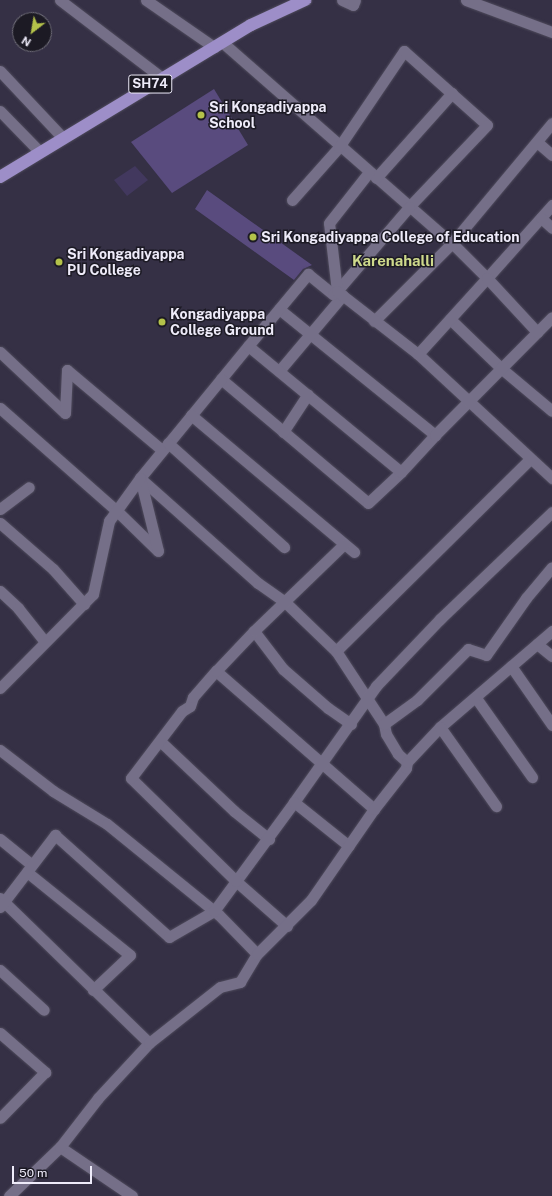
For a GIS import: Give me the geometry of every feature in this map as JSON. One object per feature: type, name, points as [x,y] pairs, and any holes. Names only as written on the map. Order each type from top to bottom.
[{"type":"main road","name":"SH74","points":[[0,177],[218,44],[251,25],[305,0]]},
{"type":"street","points":[[60,0],[162,78]]},
{"type":"street","points":[[146,0],[218,44],[452,243],[537,332]]},
{"type":"street","points":[[342,0],[353,5],[355,0]]},
{"type":"street","points":[[466,0],[552,32]]},
{"type":"street","points":[[279,371],[310,334],[340,293],[409,207],[487,124],[404,51],[339,147],[292,200]]},
{"type":"street","points":[[2,76],[63,138]]},
{"type":"street","points":[[452,93],[372,175],[329,223],[340,293],[418,354],[468,403],[552,478]]},
{"type":"street","points":[[0,111],[40,152]]},
{"type":"street","points":[[374,321],[452,243],[552,123]]},
{"type":"street","points":[[537,142],[552,155]]},
{"type":"street","points":[[418,354],[552,205]]},
{"type":"street","points":[[541,218],[552,228]]},
{"type":"street","points":[[2,683],[93,594],[109,521],[140,478],[308,274],[333,294],[340,293]]},
{"type":"street","points":[[279,309],[435,435]]},
{"type":"street","points":[[221,379],[368,503],[401,472],[435,435],[552,317]]},
{"type":"street","points":[[450,319],[502,369],[552,411]]},
{"type":"street","points":[[248,346],[401,472]]},
{"type":"street","points":[[0,352],[65,413],[67,370],[165,447],[284,547]]},
{"type":"street","points":[[283,432],[308,394]]},
{"type":"street","points":[[191,415],[354,552]]},
{"type":"street","points":[[3,416],[117,511],[158,551],[140,478]]},
{"type":"street","points":[[336,651],[530,459]]},
{"type":"street","points":[[140,478],[258,583],[285,602],[336,651],[384,724],[394,747],[407,762]]},
{"type":"street","points":[[0,509],[29,487]]},
{"type":"street","points":[[149,1043],[1,902],[55,835],[169,937],[214,911],[269,839],[351,724],[376,686],[440,619],[552,512]]},
{"type":"street","points":[[0,524],[53,569],[84,604]]},
{"type":"street","points":[[287,926],[236,881],[131,778],[216,672],[254,631],[344,544]]},
{"type":"street","points":[[384,724],[416,700],[468,649],[486,656],[526,598],[552,566]]},
{"type":"street","points":[[0,591],[18,608],[45,642]]},
{"type":"street","points":[[254,631],[283,668],[328,708],[351,724]]},
{"type":"street","points":[[9,1196],[49,1155],[60,1147],[98,1098],[149,1043],[220,987],[240,982],[257,954],[287,926],[311,900],[374,808],[406,768],[407,762],[440,727],[476,698],[552,631]]},
{"type":"street","points":[[537,644],[552,656]]},
{"type":"street","points":[[511,666],[552,725]]},
{"type":"street","points":[[216,672],[374,808]]},
{"type":"street","points":[[476,698],[532,777]]},
{"type":"street","points":[[440,727],[496,806]]},
{"type":"street","points":[[160,741],[234,811],[269,839]]},
{"type":"street","points":[[0,750],[53,791],[107,824],[214,911],[257,954]]},
{"type":"street","points":[[294,802],[349,846]]},
{"type":"street","points":[[0,839],[29,868],[130,955],[93,990]]},
{"type":"street","points":[[0,970],[44,1010]]},
{"type":"street","points":[[0,1033],[45,1072],[0,1118]]},
{"type":"street","points":[[60,1147],[132,1196]]},
{"type":"shaded area","points":[[135,166],[148,180],[127,196],[114,180]]},
{"type":"building","name":"Sri Kongadiyappa School","points":[[214,89],[248,145],[172,193],[131,142]]},
{"type":"building","name":"Sri Kongadiyappa College of Education","points":[[207,190],[312,265],[303,269],[294,280],[195,209]]},
{"type":"place","name":"Sri Kongadiyappa School","points":[[201,115]]},
{"type":"place","name":"Sri Kongadiyappa College of Education","points":[[253,237]]},
{"type":"place","name":"Sri Kongadiyappa PU College","points":[[59,262]]},
{"type":"place","name":"Kongadiyappa College Ground","points":[[162,322]]},
{"type":"district","name":"Karenahalli","points":[[393,261]]}]
